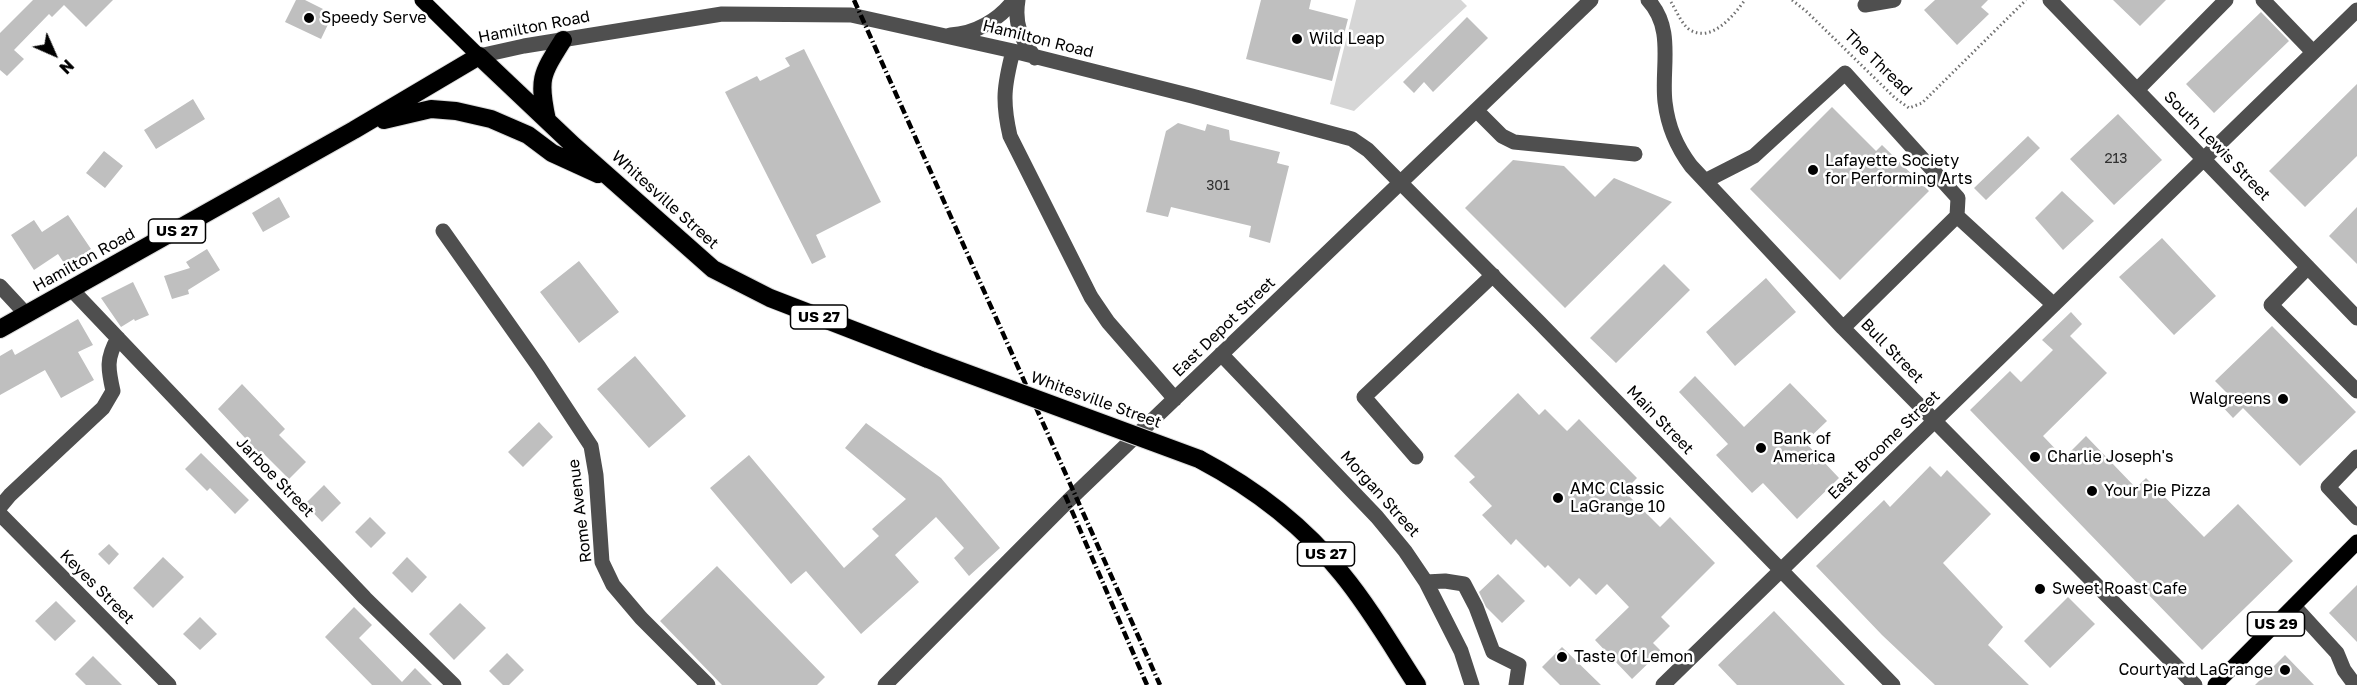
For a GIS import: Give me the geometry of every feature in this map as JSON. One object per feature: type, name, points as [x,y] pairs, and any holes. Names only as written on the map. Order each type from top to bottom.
[{"type":"highway","points":[[547,120],[541,79],[548,62],[563,40]]},
{"type":"highway","name":"Whitesville Street","points":[[479,56],[616,183],[713,268],[770,298],[1199,459],[1261,496],[1322,550],[1361,598],[1417,685]]},
{"type":"highway","name":"Hamilton Road","points":[[0,329],[354,130],[479,56]]},
{"type":"highway","points":[[354,130],[412,112],[431,109],[456,111],[491,119],[528,135],[552,153],[616,183]]},
{"type":"main road","name":"Whitesville Street","points":[[422,0],[479,56]]},
{"type":"main road","name":"US 29","points":[[2215,685],[2357,542]]},
{"type":"street","points":[[942,36],[960,34],[985,24],[1016,0]]},
{"type":"street","points":[[1016,0],[1015,15],[1022,41],[1035,58]]},
{"type":"street","name":"East Depot Street","points":[[885,685],[1068,501],[1592,0]]},
{"type":"street","name":"Bull Street","points":[[1648,0],[1664,24],[1665,100],[1671,131],[1678,148],[1705,181],[1843,328],[2195,685]]},
{"type":"street","points":[[1865,5],[1894,0]]},
{"type":"street","name":"South Lewis Street","points":[[2050,0],[2357,318]]},
{"type":"street","points":[[2137,90],[2226,0]]},
{"type":"street","points":[[2263,0],[2313,52]]},
{"type":"street","name":"Hamilton Road","points":[[479,56],[719,7],[851,15],[1013,51],[1353,139],[1368,150],[1401,182]]},
{"type":"street","name":"East Broome Street","points":[[1663,685],[2357,10]]},
{"type":"street","points":[[1013,51],[1004,87],[1004,112],[1010,136],[1091,297],[1115,330],[1175,399]]},
{"type":"street","points":[[1705,181],[1754,156],[1845,74],[1958,198],[1957,216],[1843,328]]},
{"type":"street","points":[[1476,110],[1503,136],[1514,142],[1635,154]]},
{"type":"street","name":"Main Street","points":[[1401,182],[1893,685]]},
{"type":"street","points":[[1957,216],[2054,305]]},
{"type":"street","name":"Rome Avenue","points":[[443,231],[539,367],[591,446],[596,475],[602,562],[613,585],[641,618],[708,685]]},
{"type":"street","points":[[2308,267],[2271,305],[2357,391]]},
{"type":"street","points":[[1416,457],[1364,397],[1493,275]]},
{"type":"street","points":[[0,286],[26,314]]},
{"type":"street","name":"Jarboe Street","points":[[72,290],[365,598],[454,685]]},
{"type":"street","points":[[0,507],[103,408],[113,391],[108,372],[110,352],[118,338]]},
{"type":"street","name":"Morgan Street","points":[[1221,354],[1377,517],[1405,551],[1426,582],[1461,651],[1472,685]]},
{"type":"street","points":[[2357,457],[2328,487],[2357,518]]},
{"type":"street","name":"Keyes Street","points":[[0,514],[169,685]]},
{"type":"street","points":[[1426,582],[1445,581],[1464,584],[1476,607],[1493,652],[1519,665],[1516,685]]},
{"type":"street","points":[[2294,606],[2337,653],[2344,670],[2355,685]]},
{"type":"path","points":[[1670,0],[1688,29],[1701,34],[1718,28],[1731,18],[1745,0]]},
{"type":"path","name":"The Thread","points":[[1792,0],[1815,19],[1895,98],[1909,108],[1922,103],[2026,0]]},
{"type":"shaded area","points":[[1356,0],[1461,0],[1467,6],[1354,111],[1330,104]]},
{"type":"building","points":[[33,0],[113,0],[86,27],[64,5],[52,17],[49,14],[14,50],[24,59],[7,76],[0,70],[0,33]]},
{"type":"building","name":"Speedy Serve","points":[[296,0],[305,0],[333,14],[321,39],[285,22]]},
{"type":"building","name":"Wild Leap","points":[[1261,0],[1311,0],[1309,9],[1348,19],[1332,81],[1246,59]]},
{"type":"building","points":[[1935,0],[1988,0],[1981,7],[1989,14],[1957,45],[1924,10]]},
{"type":"building","points":[[2113,0],[2166,0],[2140,26]]},
{"type":"building","points":[[2261,12],[2289,41],[2214,113],[2186,84]]},
{"type":"building","points":[[1467,17],[1488,38],[1433,92],[1424,82],[1414,93],[1403,82]]},
{"type":"building","points":[[804,49],[881,202],[816,235],[826,257],[812,264],[725,92],[757,76],[760,81],[790,66],[785,58]]},
{"type":"building","points":[[2357,84],[2357,156],[2305,207],[2269,171]]},
{"type":"building","points":[[193,99],[205,119],[156,149],[144,130]]},
{"type":"building","points":[[1832,107],[1876,151],[1882,145],[1929,191],[1840,280],[1750,189]]},
{"type":"building","points":[[2118,114],[2162,160],[2114,205],[2070,159]]},
{"type":"building","points":[[1178,123],[1205,131],[1207,124],[1229,130],[1230,140],[1280,152],[1277,163],[1289,166],[1270,243],[1249,237],[1251,226],[1171,207],[1168,217],[1146,212],[1166,131]]},
{"type":"building","points":[[2028,136],[2040,148],[1986,200],[1974,188]]},
{"type":"building","points":[[104,151],[123,166],[105,188],[86,173]]},
{"type":"building","points":[[1513,160],[1564,166],[1595,197],[1614,178],[1672,202],[1565,308],[1465,208]]},
{"type":"building","points":[[2062,191],[2094,221],[2063,250],[2035,218]]},
{"type":"building","points":[[279,197],[290,217],[263,232],[252,213]]},
{"type":"building","points":[[2357,207],[2357,264],[2329,236]]},
{"type":"building","points":[[68,215],[91,249],[66,266],[58,254],[34,270],[11,235],[34,220],[42,232]]},
{"type":"building","points":[[2162,238],[2216,296],[2174,335],[2119,277]]},
{"type":"building","points":[[207,249],[220,270],[188,290],[189,294],[172,299],[164,276],[190,268],[186,262]]},
{"type":"building","points":[[579,261],[619,312],[579,343],[540,292]]},
{"type":"building","points":[[1664,264],[1690,290],[1616,363],[1590,338]]},
{"type":"building","points":[[1766,278],[1796,312],[1735,366],[1706,332]]},
{"type":"building","points":[[133,282],[149,315],[135,321],[134,319],[121,327],[101,298]]},
{"type":"building","points":[[2071,312],[2082,324],[2070,336],[2107,373],[2043,436],[2064,458],[2086,436],[2136,488],[2146,478],[2204,537],[2238,504],[2293,561],[2202,650],[1970,410],[2010,371],[2021,382],[2053,350],[2042,340]]},
{"type":"building","points":[[78,319],[93,345],[78,352],[94,380],[61,398],[45,370],[0,395],[0,356],[12,349],[15,355]]},
{"type":"building","name":"Walgreens","points":[[2272,326],[2356,412],[2300,466],[2243,408],[2233,418],[2219,403],[2228,394],[2215,381]]},
{"type":"building","points":[[635,356],[686,416],[649,448],[597,389]]},
{"type":"building","name":"Bank of America","points":[[1695,376],[1744,427],[1790,383],[1827,421],[1805,442],[1839,478],[1797,519],[1763,483],[1752,493],[1716,455],[1728,444],[1679,392]]},
{"type":"building","points":[[242,384],[285,429],[279,435],[306,462],[289,479],[262,452],[260,454],[218,409]]},
{"type":"building","name":"AMC Classic LaGrange 10","points":[[1518,393],[1539,415],[1545,409],[1567,431],[1579,419],[1637,478],[1624,491],[1660,527],[1670,517],[1715,563],[1661,617],[1670,626],[1653,643],[1661,651],[1632,679],[1595,640],[1629,607],[1607,584],[1596,595],[1579,578],[1570,587],[1548,565],[1545,568],[1516,539],[1511,545],[1482,515],[1492,506],[1469,482],[1475,477],[1454,456]]},
{"type":"building","points":[[539,422],[553,437],[523,467],[508,452]]},
{"type":"building","points":[[866,423],[941,478],[1000,548],[969,576],[954,558],[964,548],[936,517],[895,555],[919,582],[861,634],[806,571],[791,584],[710,488],[749,455],[844,568],[879,536],[872,529],[906,499],[845,448]]},
{"type":"building","points":[[201,453],[249,500],[235,514],[210,488],[207,491],[185,469]]},
{"type":"building","points":[[1930,466],[1941,477],[1947,470],[1991,514],[1943,563],[2003,627],[1988,645],[2029,685],[1935,685],[1882,635],[1816,566],[1884,500],[1890,507]]},
{"type":"building","points":[[324,485],[341,503],[322,522],[305,504]]},
{"type":"building","points":[[370,517],[386,533],[371,548],[355,532]]},
{"type":"building","points":[[109,544],[119,554],[109,565],[98,554]]},
{"type":"building","points":[[163,557],[184,577],[153,608],[133,588]]},
{"type":"building","points":[[407,557],[427,577],[412,593],[392,573]]},
{"type":"building","points":[[717,566],[825,677],[817,685],[722,685],[660,621]]},
{"type":"building","points":[[1498,574],[1525,601],[1502,623],[1486,607],[1479,592]]},
{"type":"building","points":[[2357,585],[2357,642],[2329,613]]},
{"type":"building","points":[[2068,597],[2095,624],[2050,668],[2024,641]]},
{"type":"building","points":[[56,601],[76,621],[55,641],[35,621]]},
{"type":"building","points":[[460,603],[486,628],[454,660],[429,634]]},
{"type":"building","points":[[354,607],[372,625],[359,638],[402,682],[415,668],[432,685],[372,685],[325,637]]},
{"type":"building","points":[[1774,611],[1845,685],[1737,685],[1718,665]]},
{"type":"building","points":[[200,617],[217,634],[200,650],[183,634]]},
{"type":"building","name":"Taste Of Lemon","points":[[1562,647],[1601,685],[1560,685],[1542,667]]},
{"type":"building","points":[[507,653],[524,670],[509,685],[503,685],[489,671]]},
{"type":"building","name":"Courtyard LaGrange","points":[[2285,655],[2314,685],[2255,685]]},
{"type":"building","points":[[93,656],[122,685],[86,685],[75,674]]},
{"type":"railway","points":[[854,0],[1160,685]]},
{"type":"railway","points":[[1065,495],[1147,685]]},
{"type":"place","name":"Speedy Serve","points":[[309,18]]},
{"type":"place","name":"Wild Leap","points":[[1297,39]]},
{"type":"place","name":"Lafayette Society for Performing Arts","points":[[1813,170]]},
{"type":"place","name":"Walgreens","points":[[2283,399]]},
{"type":"place","name":"Bank of America","points":[[1761,448]]},
{"type":"place","name":"Charlie Joseph's","points":[[2035,457]]},
{"type":"place","name":"Your Pie Pizza","points":[[2092,491]]},
{"type":"place","name":"AMC Classic LaGrange 10","points":[[1558,498]]},
{"type":"place","name":"Sweet Roast Cafe","points":[[2040,589]]},
{"type":"place","name":"Taste Of Lemon","points":[[1562,657]]},
{"type":"place","name":"Courtyard LaGrange","points":[[2285,670]]}]
